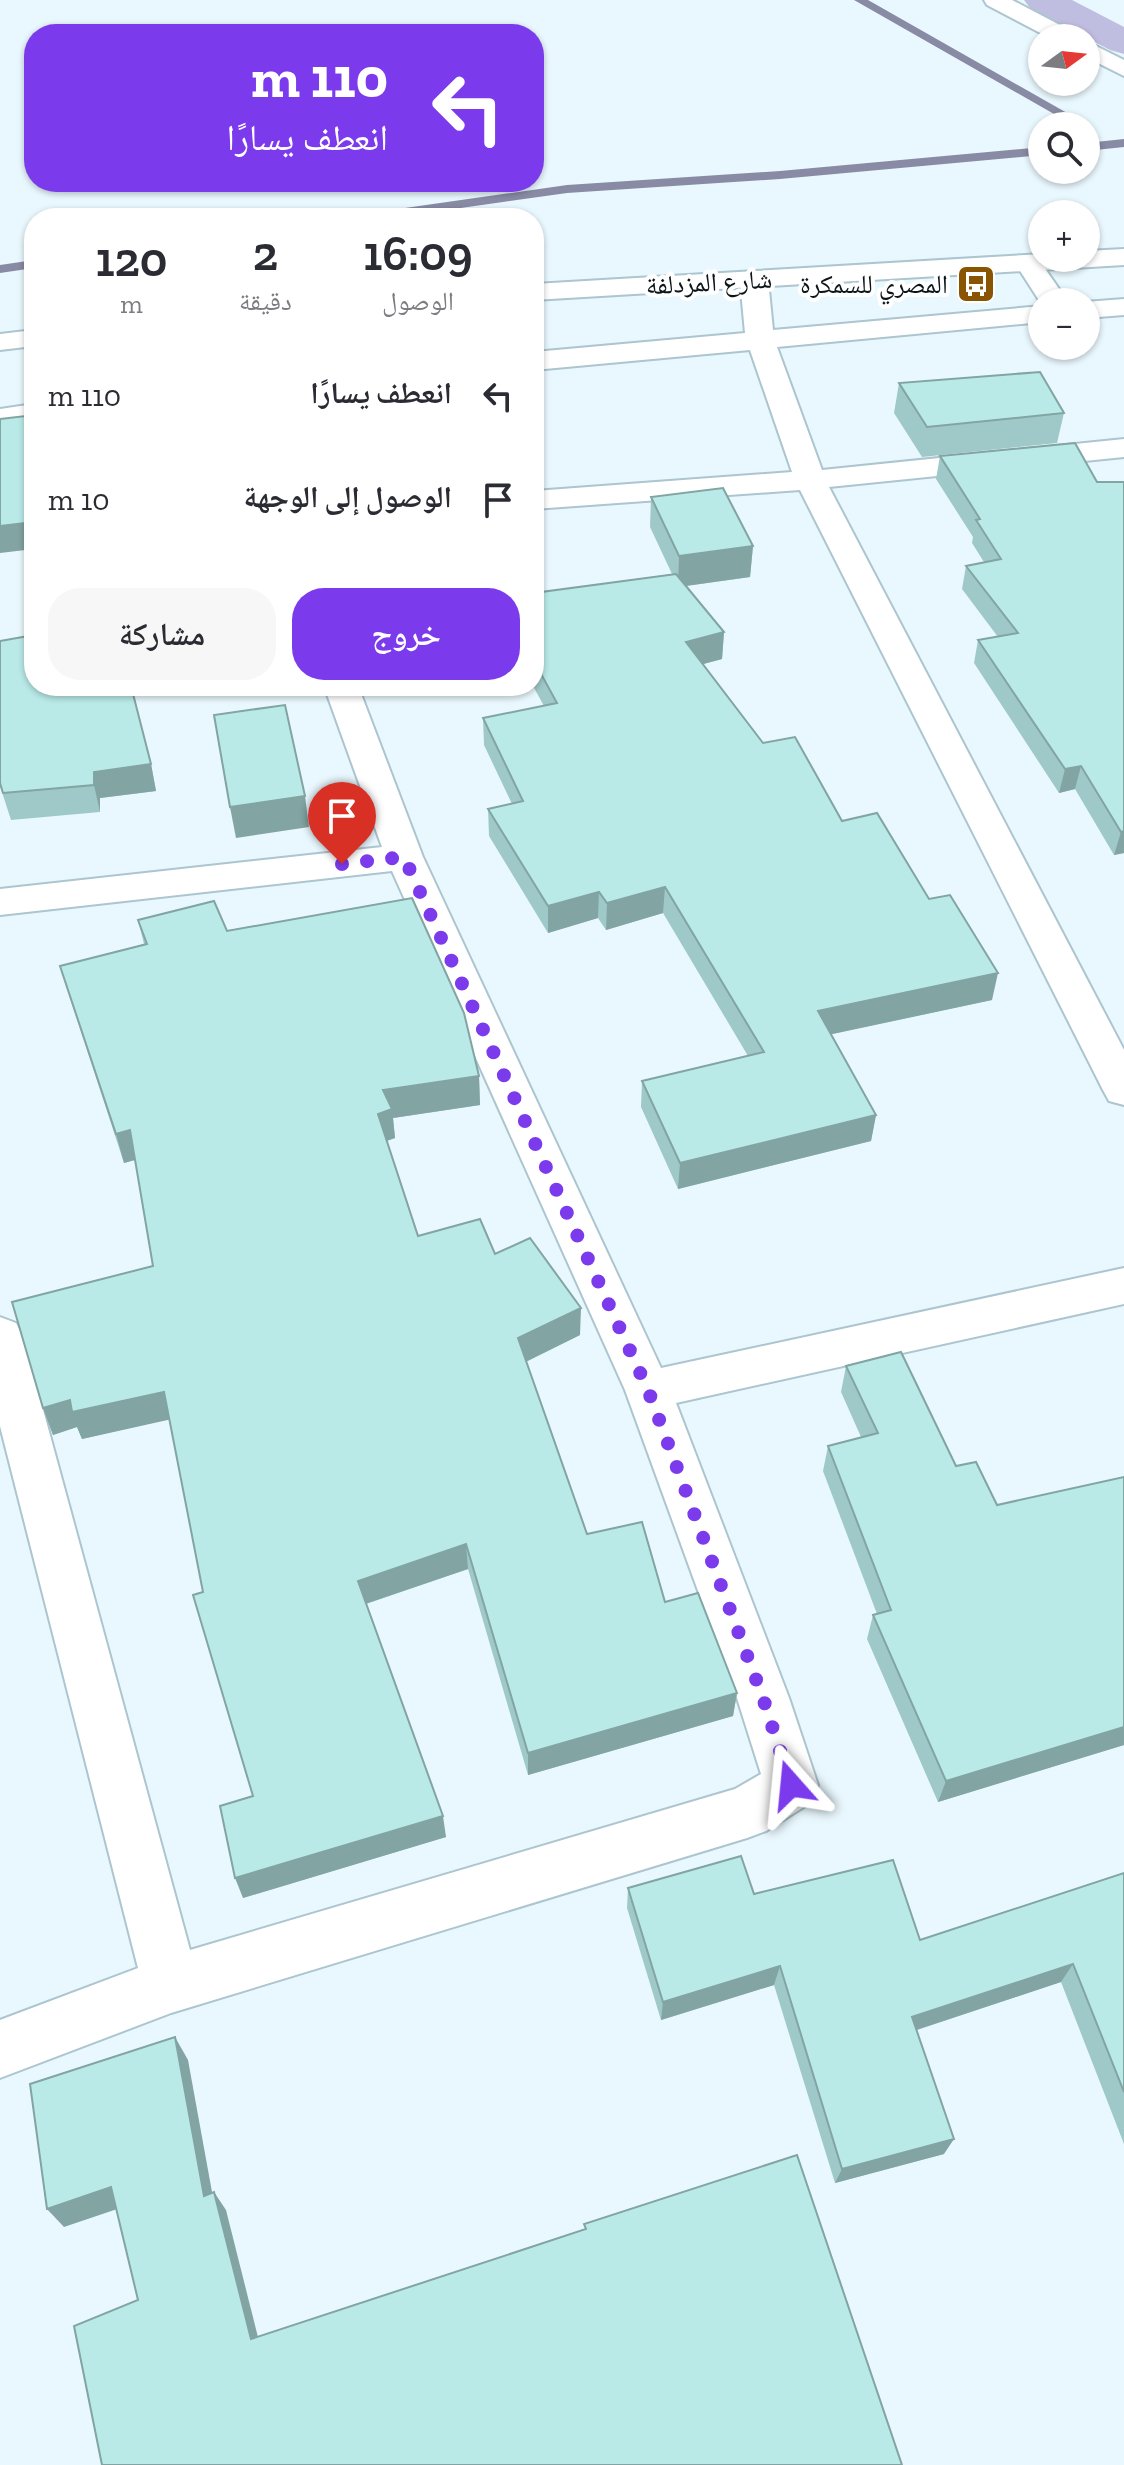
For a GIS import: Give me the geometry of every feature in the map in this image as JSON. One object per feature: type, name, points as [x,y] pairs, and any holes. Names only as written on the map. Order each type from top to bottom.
[{"type":"street","points":[[995,0],[1040,24]]},
{"type":"street","points":[[1100,56],[1124,69]]},
{"type":"street","name":"شارع المزدلفة","points":[[1100,258],[1124,257]]},
{"type":"street","name":"شارع المزدلفة","points":[[544,291],[1028,263]]},
{"type":"street","points":[[754,280],[760,339],[810,480],[1124,1090]]},
{"type":"street","points":[[1100,309],[1124,307]]},
{"type":"street","points":[[544,360],[1028,315]]},
{"type":"street","points":[[0,342],[24,339]]},
{"type":"street","points":[[0,418],[24,414]]},
{"type":"street","points":[[544,499],[810,480],[1124,448]]},
{"type":"street","points":[[0,2049],[171,1984],[747,1812],[791,1785],[763,1698],[648,1390],[404,857],[345,696]]},
{"type":"street","points":[[0,902],[404,857]]},
{"type":"street","points":[[648,1390],[1124,1286]]},
{"type":"street","points":[[0,1336],[15,1443],[171,1984]]},
{"type":"building","points":[[1040,372],[1064,413],[927,427],[899,383]]},
{"type":"building","points":[[24,416],[24,523],[0,526],[0,419]]},
{"type":"building","points":[[1075,443],[1097,482],[1124,482],[1124,831],[1121,832],[1081,766],[1065,769],[978,640],[1018,633],[966,566],[1001,559],[940,456]]},
{"type":"building","points":[[723,488],[753,546],[679,556],[651,497]]},
{"type":"building","points":[[676,574],[724,632],[686,642],[763,743],[795,737],[842,821],[877,813],[929,899],[950,895],[998,973],[818,1011],[876,1115],[680,1163],[642,1081],[764,1052],[665,887],[607,903],[599,892],[548,906],[488,809],[523,801],[483,718],[557,703],[544,679],[544,592]]},
{"type":"building","points":[[24,637],[24,696],[134,696],[151,764],[94,772],[94,785],[3,793],[0,783],[0,641]]},
{"type":"building","points":[[285,705],[305,796],[230,807],[214,715]]},
{"type":"building","points":[[412,898],[464,1013],[479,1076],[383,1090],[392,1109],[378,1114],[418,1236],[480,1219],[495,1254],[530,1238],[581,1308],[518,1338],[587,1534],[642,1522],[665,1602],[698,1593],[737,1693],[528,1753],[466,1544],[358,1581],[443,1816],[235,1878],[220,1806],[253,1796],[193,1595],[203,1592],[164,1392],[72,1412],[70,1400],[43,1408],[12,1302],[153,1266],[130,1130],[116,1134],[60,966],[147,944],[138,920],[214,901],[227,931]]},
{"type":"building","points":[[901,1352],[956,1466],[976,1462],[997,1505],[1124,1477],[1124,1727],[946,1781],[873,1615],[891,1610],[828,1446],[878,1433],[846,1366]]},
{"type":"building","points":[[741,1856],[754,1894],[893,1860],[920,1940],[1124,1873],[1124,2092],[1073,1964],[912,2017],[954,2139],[842,2169],[780,1966],[663,2002],[628,1888]]},
{"type":"building","points":[[175,2037],[204,2196],[214,2192],[251,2339],[586,2229],[584,2224],[797,2155],[902,2465],[102,2465],[74,2326],[138,2300],[111,2187],[47,2209],[30,2084]]},
{"type":"waterway","points":[[860,0],[1059,112]]},
{"type":"waterway","points":[[1043,0],[1124,42]]},
{"type":"waterway","points":[[1100,146],[1124,143]]},
{"type":"waterway","points":[[433,208],[567,189],[780,175],[1028,152]]},
{"type":"waterway","points":[[0,269],[24,265]]},
{"type":"place","name":"المصري للسمكرة","points":[[976,284]]},
{"type":"route","points":[[342,864],[404,857],[648,1390],[763,1698],[791,1785]]}]
